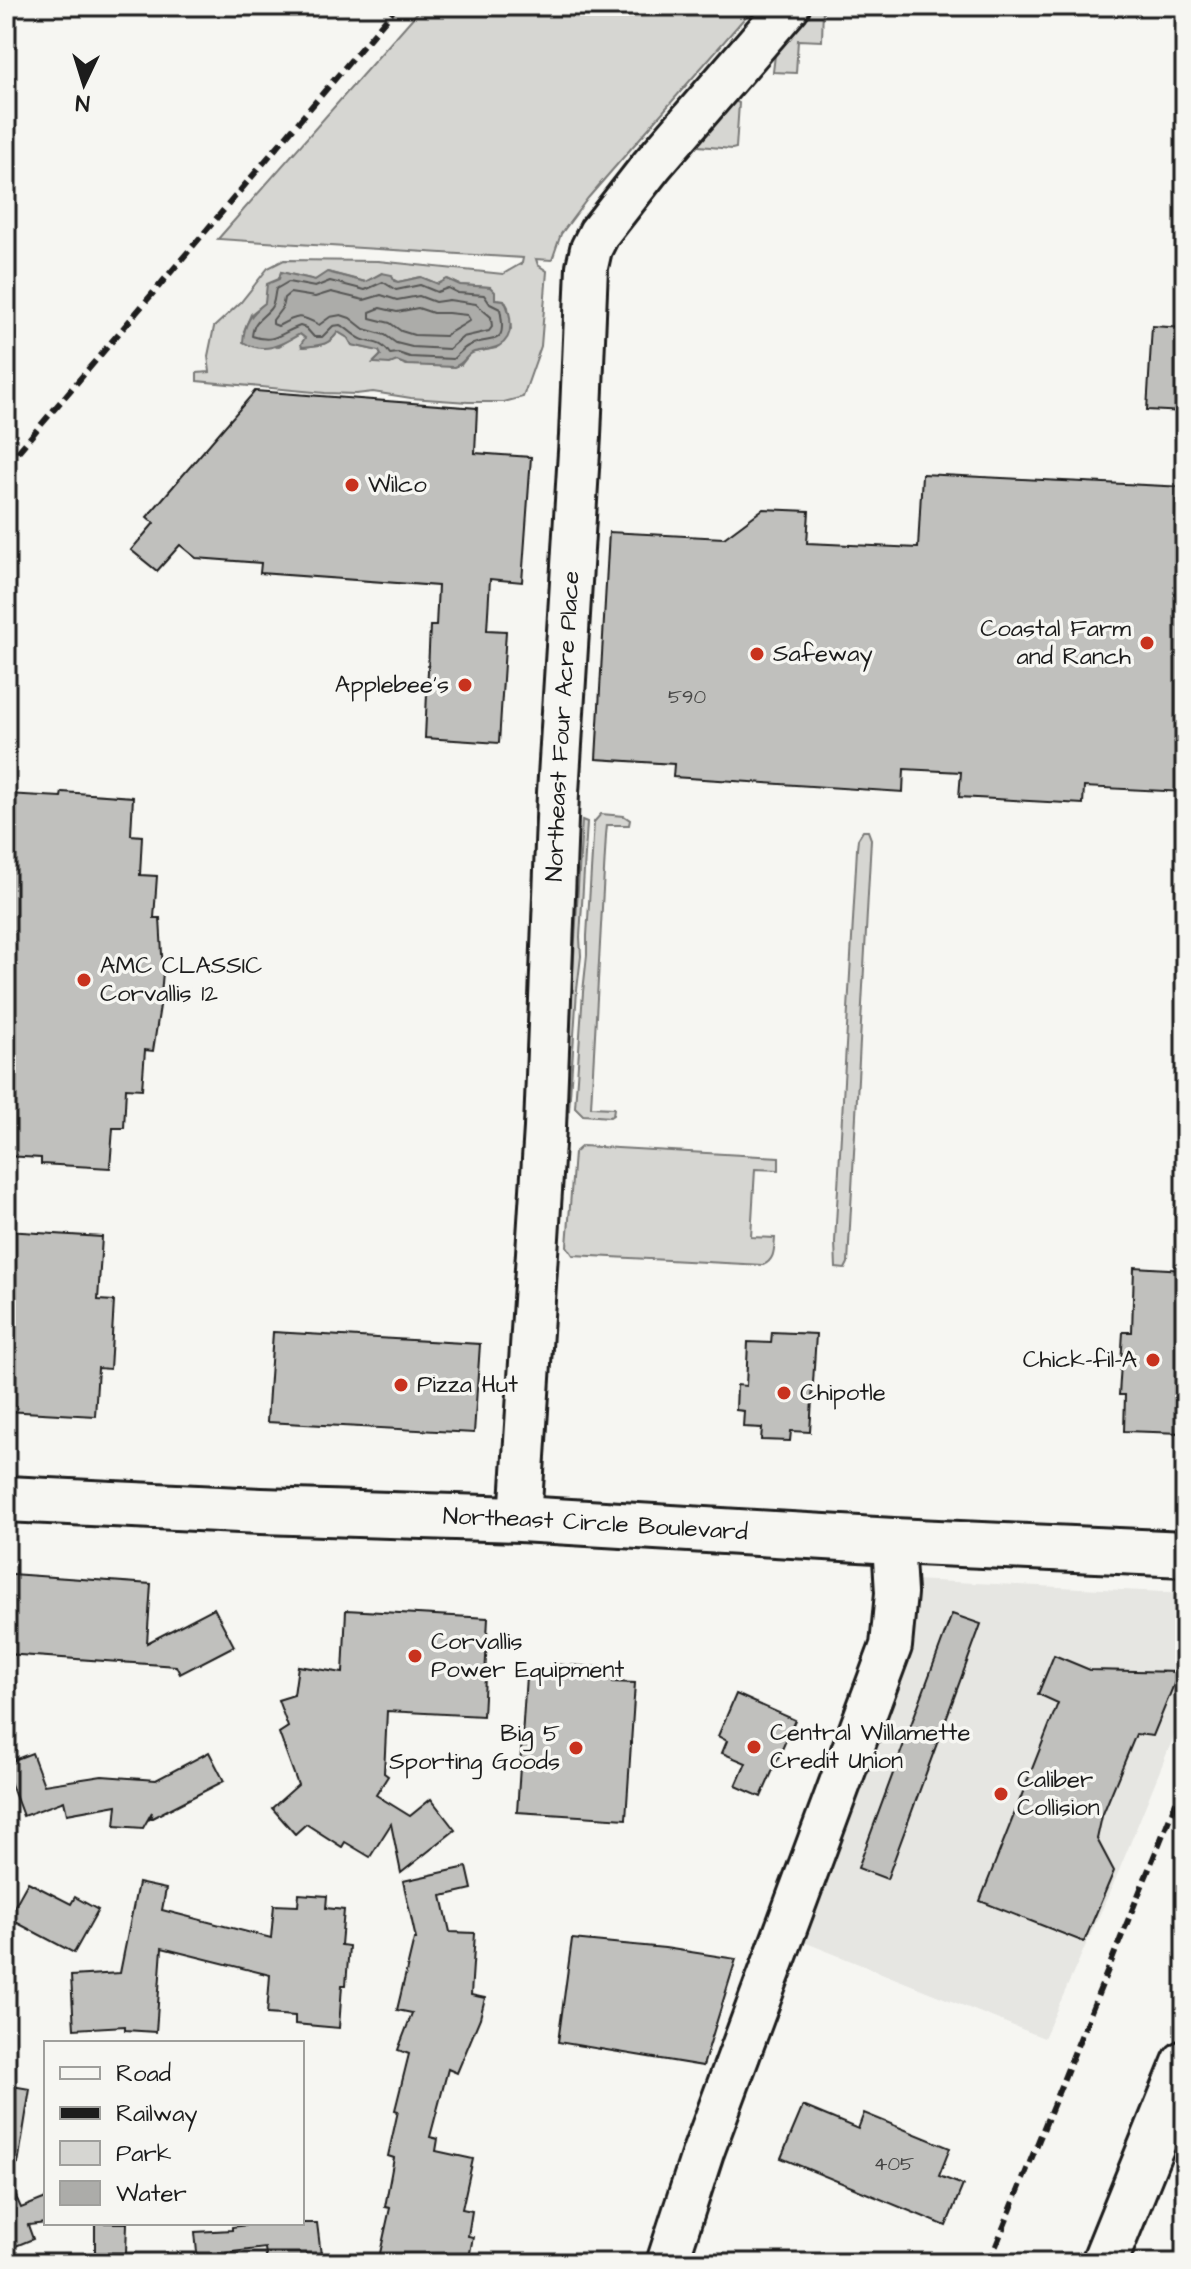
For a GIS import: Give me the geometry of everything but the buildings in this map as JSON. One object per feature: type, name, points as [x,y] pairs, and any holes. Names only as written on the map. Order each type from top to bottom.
[{"type":"main road","name":"Northeast Circle Boulevard","points":[[6,1499],[520,1519],[1185,1554]]},
{"type":"main road","points":[[1104,2263],[1185,2063]]},
{"type":"street","name":"Northeast Four Acre Place","points":[[520,1519],[545,1128],[557,809],[587,267],[599,233],[652,165],[789,6]]},
{"type":"street","points":[[667,2263],[703,2152],[891,1646],[896,1593],[893,1541]]},
{"type":"shaded area","name":"Caliber Collision","points":[[913,1580],[1185,1593],[1185,1709],[1116,1878],[1044,2038],[799,1940]]},
{"type":"green space","points":[[423,6],[755,6],[588,198],[561,234],[552,260],[536,259],[538,265],[547,271],[541,346],[523,397],[504,402],[468,402],[373,392],[325,393],[197,381],[197,373],[210,372],[208,356],[214,327],[241,302],[268,268],[284,260],[378,261],[503,274],[522,263],[523,258],[218,239]],"holes":[[[281,272],[315,280],[328,272],[366,282],[382,273],[398,282],[421,277],[438,284],[448,279],[460,285],[490,287],[494,299],[504,300],[508,307],[511,329],[496,348],[470,353],[461,365],[374,362],[381,355],[379,351],[352,345],[348,338],[338,332],[323,344],[302,347],[306,339],[300,334],[277,347],[244,331],[251,314],[265,303]]]},
{"type":"green space","points":[[814,6],[823,6],[822,41],[798,40],[796,73],[773,72],[775,55]]},
{"type":"green space","points":[[733,100],[739,103],[736,148],[699,146],[698,141]]},
{"type":"green space","points":[[601,814],[624,816],[630,820],[629,825],[607,825],[606,835],[591,1107],[614,1108],[610,1117],[583,1115],[575,1107],[594,822]]},
{"type":"green space","points":[[582,820],[587,822],[569,1111],[565,1109]]},
{"type":"green space","points":[[863,831],[868,831],[871,839],[848,1263],[845,1269],[836,1268],[835,1242],[857,849]]},
{"type":"green space","points":[[582,1146],[779,1157],[779,1170],[755,1169],[751,1237],[775,1238],[772,1257],[763,1265],[573,1255],[567,1246],[574,1153]]},
{"type":"water","points":[[281,272],[315,280],[327,272],[365,282],[382,273],[392,275],[398,282],[421,277],[438,284],[447,279],[460,285],[490,287],[495,292],[495,299],[504,300],[507,306],[510,331],[499,346],[474,352],[454,367],[407,365],[397,361],[390,364],[373,363],[381,355],[379,351],[352,345],[348,338],[338,332],[326,343],[318,345],[302,347],[305,338],[300,334],[272,347],[251,346],[243,342],[247,324],[265,303],[267,284],[279,279]]},
{"type":"railway","points":[[6,466],[397,6]]},
{"type":"railway","points":[[989,2263],[1185,1780]]},
{"type":"place","name":"Wilco","points":[[352,485]]},
{"type":"place","name":"Coastal Farm and Ranch","points":[[1147,643]]},
{"type":"place","name":"Safeway","points":[[757,654]]},
{"type":"place","name":"Applebee's","points":[[465,685]]},
{"type":"place","name":"AMC CLASSIC Corvallis 12","points":[[84,980]]},
{"type":"place","name":"Chick-fil-A","points":[[1153,1360]]},
{"type":"place","name":"Pizza Hut","points":[[401,1385]]},
{"type":"place","name":"Chipotle","points":[[784,1393]]},
{"type":"place","name":"Corvallis Power Equipment","points":[[415,1656]]},
{"type":"place","name":"Central Willamette Credit Union","points":[[754,1747]]},
{"type":"place","name":"Big 5 Sporting Goods","points":[[576,1748]]},
{"type":"place","name":"Caliber Collision","points":[[1001,1794]]}]
